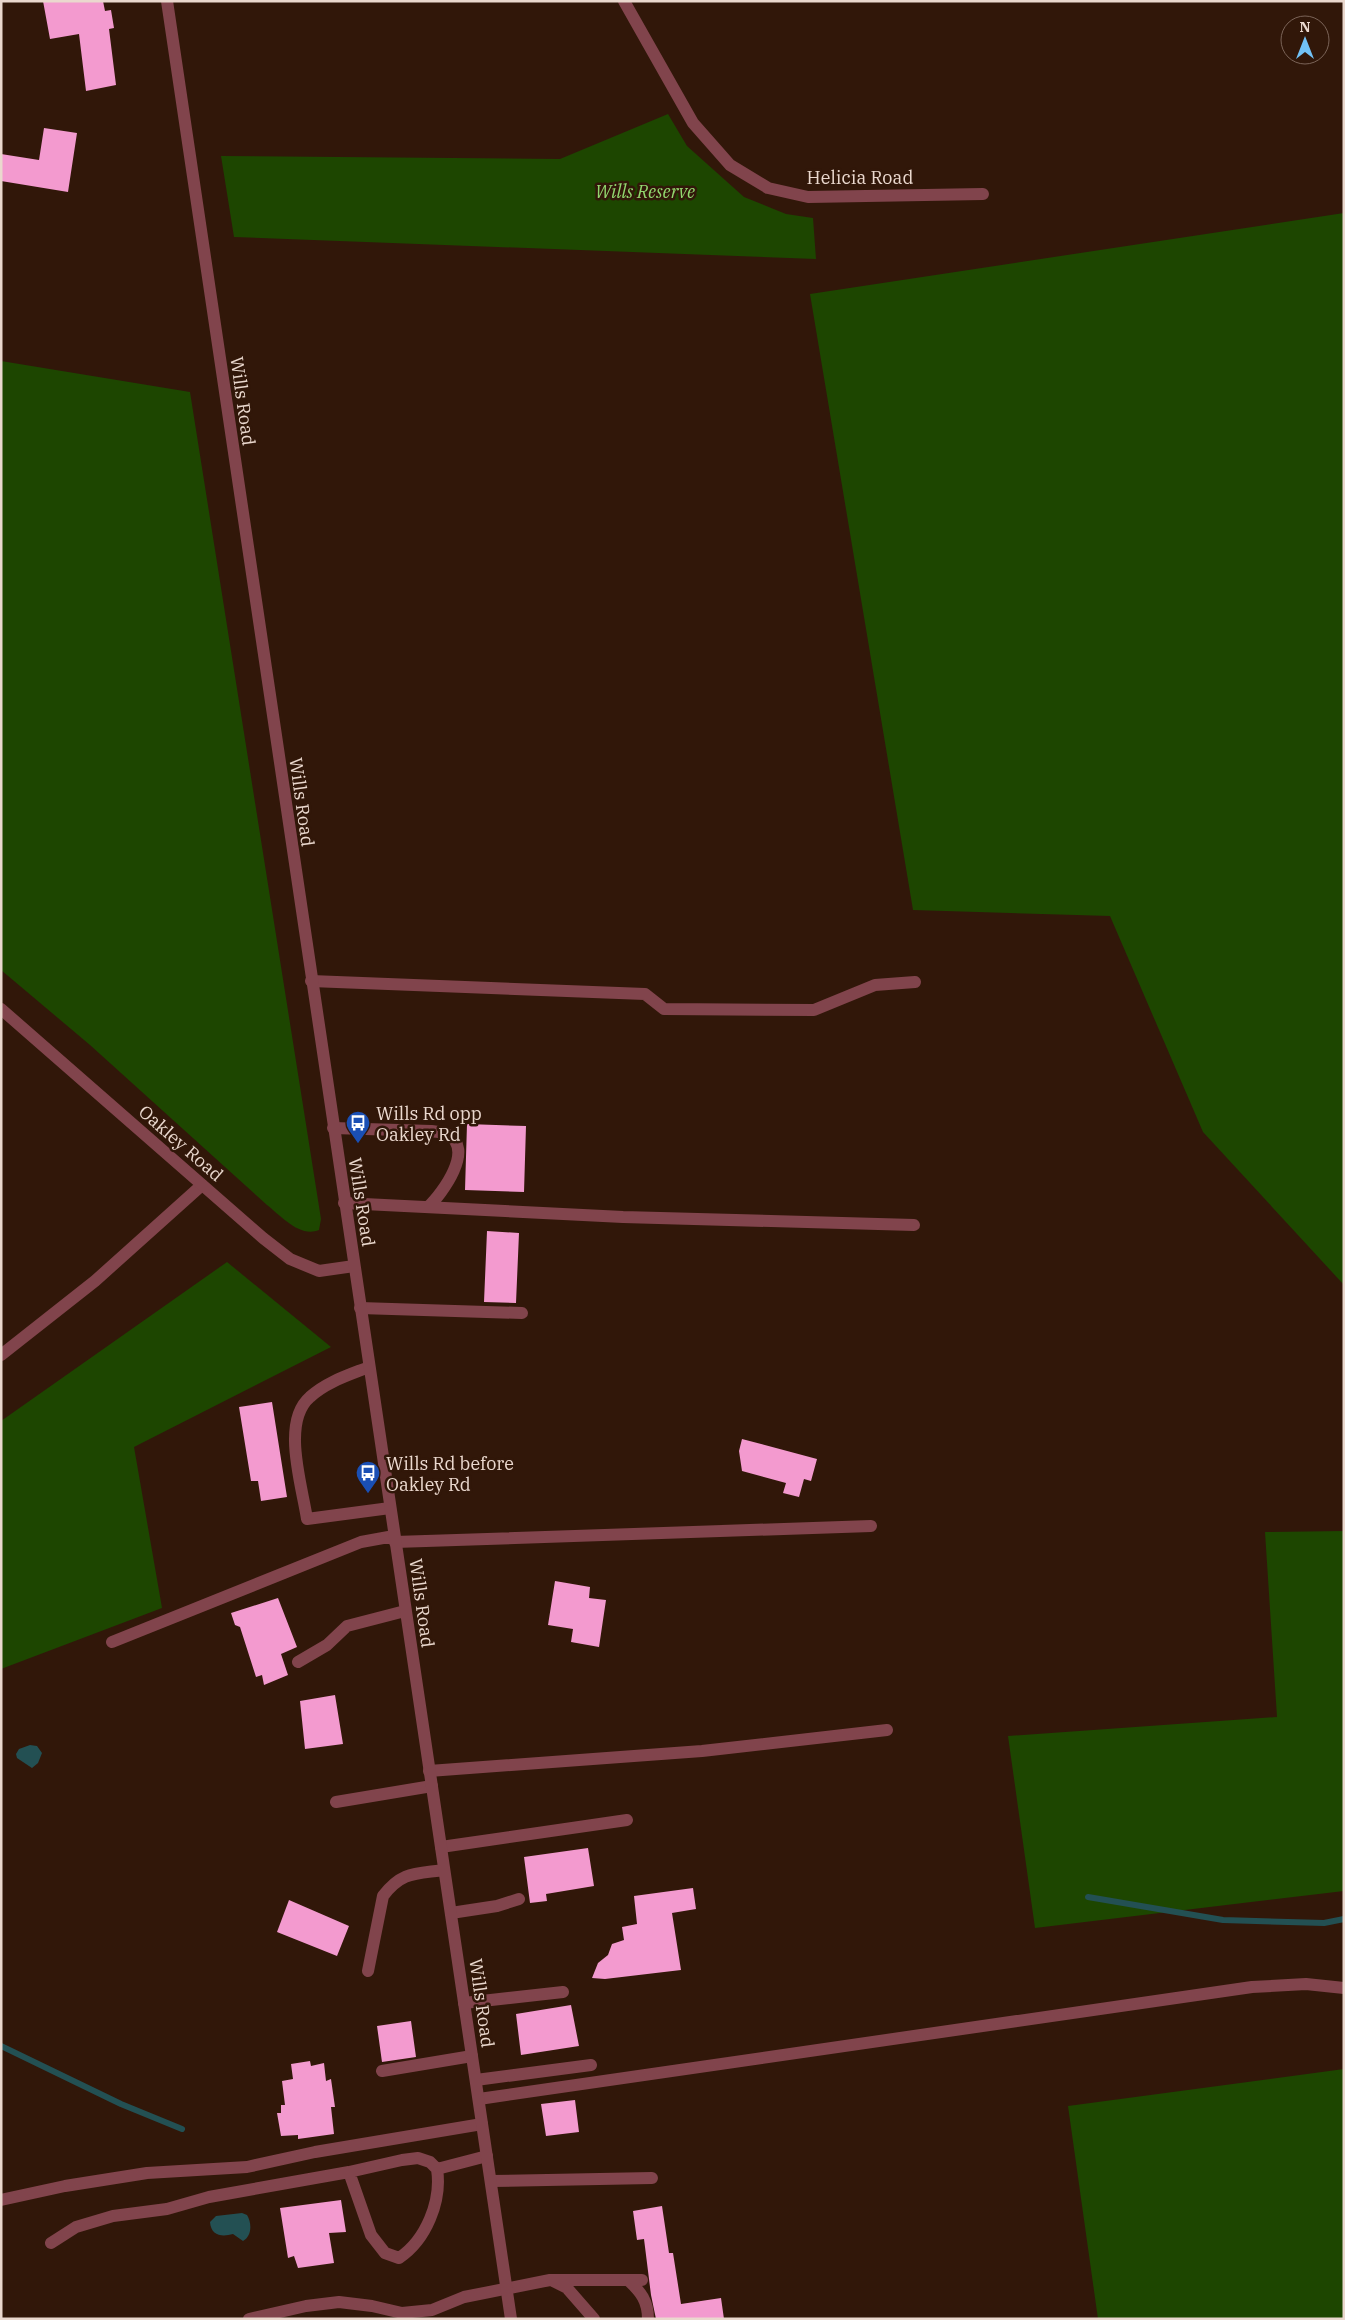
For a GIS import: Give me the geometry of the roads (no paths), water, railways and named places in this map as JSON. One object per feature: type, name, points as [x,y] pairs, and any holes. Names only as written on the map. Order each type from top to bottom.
[{"type":"street","name":"Wills Road","points":[[167,1],[511,2319]]},
{"type":"street","name":"Helicia Road","points":[[624,1],[693,123],[730,165],[768,188],[808,197],[984,194]]},
{"type":"street","points":[[311,981],[645,994],[664,1009],[814,1010],[876,985],[915,982]]},
{"type":"street","name":"Oakley Road","points":[[1,1009],[263,1238],[290,1258],[319,1271],[354,1266]]},
{"type":"street","points":[[333,1128],[432,1131],[447,1134],[456,1142],[458,1152],[456,1164],[447,1187],[428,1207]]},
{"type":"street","points":[[1,1355],[95,1281],[202,1185]]},
{"type":"street","points":[[344,1203],[623,1216],[914,1225]]},
{"type":"street","points":[[360,1308],[522,1313]]},
{"type":"street","points":[[369,1367],[331,1383],[312,1395],[303,1404],[296,1419],[294,1437],[307,1518],[390,1508]]},
{"type":"street","points":[[112,1642],[362,1542],[395,1539],[871,1526]]},
{"type":"street","points":[[298,1662],[327,1645],[347,1626],[405,1611]]},
{"type":"street","points":[[429,1771],[702,1751],[887,1730]]},
{"type":"street","points":[[336,1802],[432,1786]]},
{"type":"street","points":[[441,1846],[627,1820]]},
{"type":"street","points":[[368,1971],[383,1896],[390,1886],[404,1876],[444,1870]]},
{"type":"street","points":[[451,1913],[497,1906],[519,1899]]},
{"type":"street","points":[[479,2099],[1252,1987],[1306,1984],[1344,1988]]},
{"type":"street","points":[[464,2003],[564,1992]]},
{"type":"street","points":[[382,2071],[472,2056]]},
{"type":"street","points":[[476,2080],[591,2065]]},
{"type":"street","points":[[1,2200],[65,2186],[147,2173],[247,2168],[315,2152],[482,2124]]},
{"type":"street","points":[[437,2168],[487,2156]]},
{"type":"street","points":[[52,2243],[76,2227],[113,2216],[167,2209],[209,2197],[418,2158],[430,2162],[437,2168],[439,2182],[430,2215],[422,2233],[407,2253],[399,2258],[385,2253],[371,2235],[349,2172]]},
{"type":"street","points":[[491,2181],[652,2178]]},
{"type":"street","points":[[550,2280],[567,2288],[594,2319]]},
{"type":"street","points":[[250,2319],[306,2306],[339,2302],[372,2306],[402,2314],[432,2310],[464,2297],[550,2280],[642,2280]]},
{"type":"street","points":[[628,2280],[642,2293],[648,2309],[648,2319]]},
{"type":"water","points":[[30,1745],[37,1746],[42,1753],[38,1763],[32,1768],[17,1758],[16,1754],[19,1749]]},
{"type":"water","points":[[242,2213],[249,2218],[250,2225],[250,2233],[243,2241],[233,2234],[221,2235],[212,2230],[210,2222],[216,2216]]},
{"type":"waterway","points":[[1088,1897],[1223,1920],[1324,1923],[1344,1919]]},
{"type":"waterway","points":[[1,2046],[121,2104],[182,2129]]},
{"type":"place","name":"Wills Rd opp Oakley Rd","points":[[358,1144]]},
{"type":"place","name":"Wills Rd before Oakley Rd","points":[[368,1494]]},
{"type":"park label","name":"Wills Reserve","points":[[645,191]]}]
